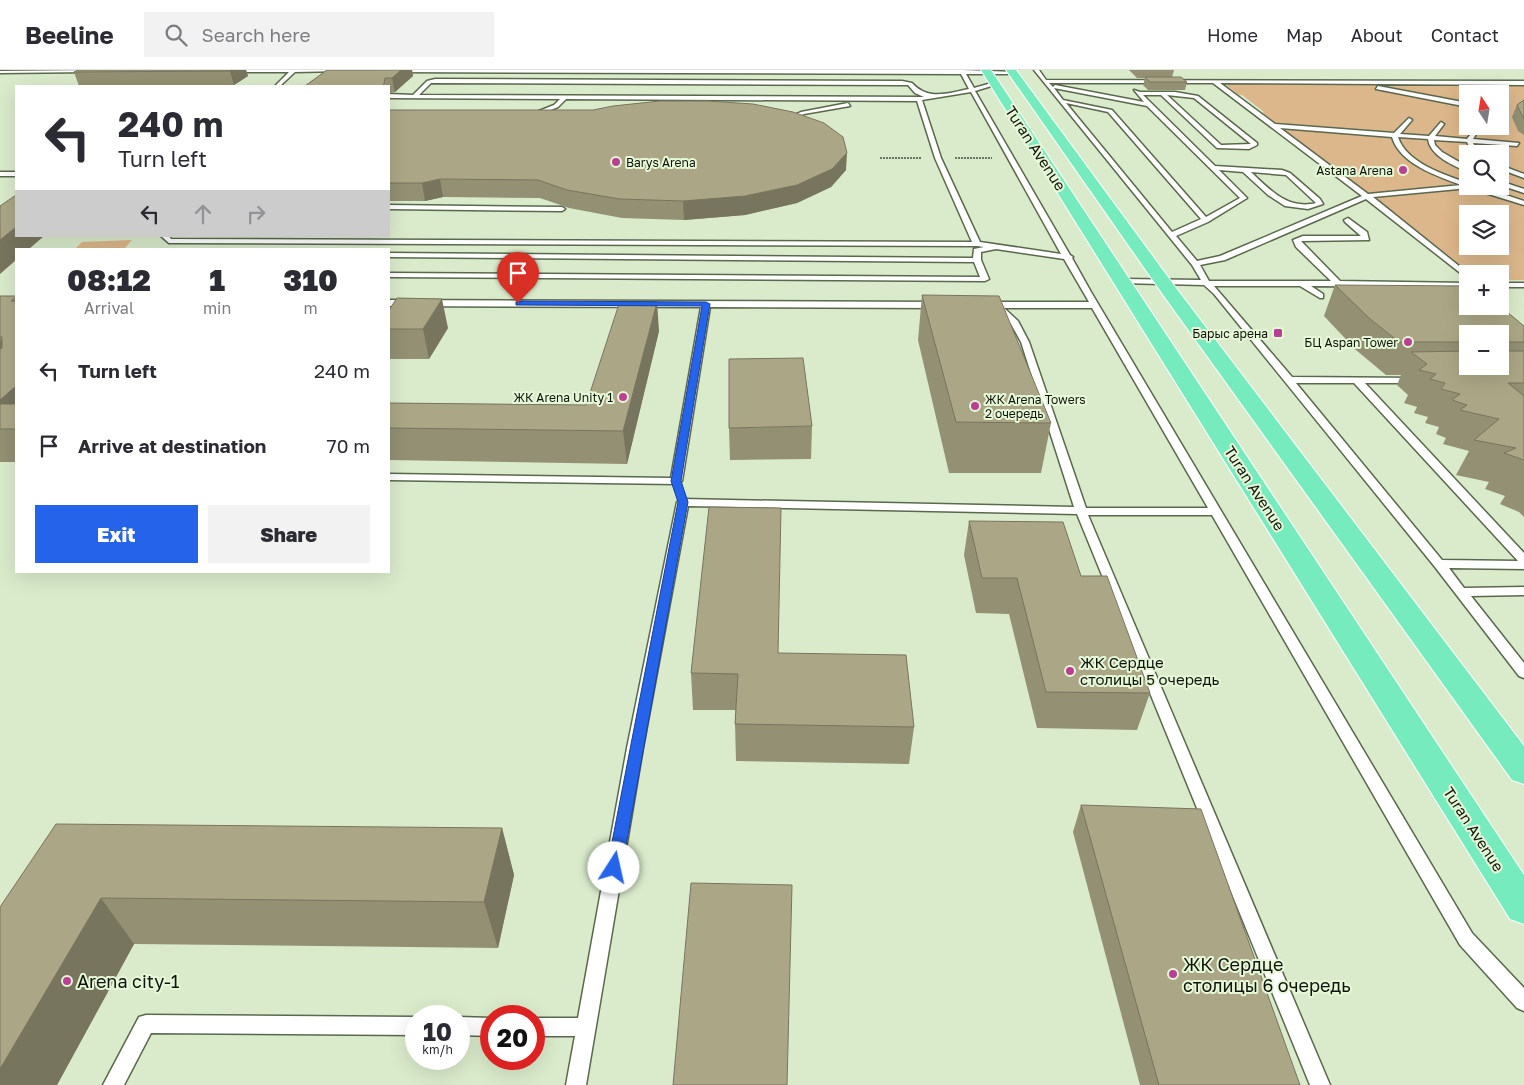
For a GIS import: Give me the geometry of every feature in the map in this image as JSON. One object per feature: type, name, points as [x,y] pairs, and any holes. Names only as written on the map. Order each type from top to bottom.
[{"type":"main road","name":"Turan Avenue","points":[[986,75],[1122,281],[1524,907]]},
{"type":"main road","name":"Turan Avenue","points":[[986,75],[1163,282],[1524,771]]},
{"type":"lane","points":[[1036,70],[1195,264],[1206,283],[1217,292],[1290,380],[1439,564],[1524,673]]},
{"type":"lane","points":[[0,72],[99,71]]},
{"type":"lane","points":[[220,71],[348,71]]},
{"type":"lane","points":[[278,85],[294,71]]},
{"type":"lane","points":[[385,71],[732,71],[986,75]]},
{"type":"lane","points":[[704,72],[703,80],[709,82]]},
{"type":"lane","points":[[784,121],[803,113],[842,105],[920,101],[986,75]]},
{"type":"lane","points":[[986,75],[1069,257],[1095,306],[1466,939],[1524,1002]]},
{"type":"lane","points":[[415,96],[430,82],[435,81],[902,83],[910,84],[917,92],[929,97]]},
{"type":"lane","points":[[1047,84],[1128,82],[1524,83]]},
{"type":"lane","points":[[1128,82],[1244,198],[1205,220],[1171,235]]},
{"type":"lane","points":[[1215,82],[1367,196],[1459,270]]},
{"type":"lane","points":[[1346,82],[1459,103]]},
{"type":"lane","points":[[1047,84],[1149,105]]},
{"type":"lane","points":[[423,89],[433,89]]},
{"type":"lane","points":[[906,92],[929,97]]},
{"type":"lane","points":[[1139,94],[1196,97],[1255,144],[1249,147],[1211,147]]},
{"type":"lane","points":[[1163,94],[1219,147]]},
{"type":"lane","points":[[390,96],[920,101]]},
{"type":"lane","points":[[526,117],[556,106],[565,97]]},
{"type":"lane","points":[[920,101],[938,158],[977,244]]},
{"type":"lane","points":[[1062,101],[1110,111],[1205,220]]},
{"type":"lane","points":[[1409,120],[1395,136],[1396,144],[1407,155],[1435,172],[1459,182]]},
{"type":"lane","points":[[1441,124],[1431,139],[1432,146],[1442,156],[1459,165]]},
{"type":"lane","points":[[1273,126],[1517,144]]},
{"type":"lane","points":[[1469,141],[1473,135]]},
{"type":"lane","points":[[1469,141],[1471,145]]},
{"type":"lane","points":[[1193,147],[1202,147]]},
{"type":"lane","points":[[1215,168],[1246,170],[1288,174],[1318,200],[1320,204],[1310,207],[1294,207],[1284,204],[1246,170]]},
{"type":"lane","points":[[1509,170],[1524,176]]},
{"type":"lane","points":[[0,174],[15,174]]},
{"type":"lane","points":[[1509,182],[1524,181]]},
{"type":"lane","points":[[1509,185],[1524,190]]},
{"type":"lane","points":[[1195,264],[1222,258],[1367,196],[1459,187]]},
{"type":"lane","points":[[1498,195],[1524,203]]},
{"type":"lane","points":[[390,207],[562,209]]},
{"type":"lane","points":[[1338,282],[1299,245],[1298,240],[1322,235],[1366,238],[1348,220]]},
{"type":"lane","points":[[167,238],[977,244],[1069,257]]},
{"type":"lane","points":[[644,266],[651,243]]},
{"type":"lane","points":[[390,255],[985,279],[977,260],[977,251],[995,247]]},
{"type":"lane","points":[[390,275],[644,266],[977,260]]},
{"type":"lane","points":[[1122,281],[1459,285]]},
{"type":"lane","points":[[1303,284],[1320,296]]},
{"type":"lane","points":[[1509,285],[1524,285]]},
{"type":"lane","points":[[390,303],[948,305]]},
{"type":"lane","points":[[400,311],[406,303]]},
{"type":"lane","points":[[576,1085],[635,748],[683,502],[676,481],[706,304]]},
{"type":"lane","points":[[1095,306],[991,305],[1015,323],[1025,342],[1082,511],[1320,1085]]},
{"type":"lane","points":[[1290,380],[1426,380]]},
{"type":"lane","points":[[1357,380],[1524,560]]},
{"type":"lane","points":[[390,477],[676,481]]},
{"type":"lane","points":[[683,502],[1082,511],[1216,512]]},
{"type":"lane","points":[[1439,564],[1524,565]]},
{"type":"lane","points":[[1461,592],[1524,592]]},
{"type":"lane","points":[[113,1085],[146,1024],[405,1026]]},
{"type":"lane","points":[[545,1027],[585,1027]]},
{"type":"shaded area","name":"Astana Arena","points":[[1226,83],[1524,84],[1524,280],[1509,280],[1509,265],[1460,265],[1262,113],[1264,112],[1242,95],[1239,95],[1226,85],[1228,85]]},
{"type":"shaded area","points":[[132,240],[125,248],[76,248],[82,242]]},
{"type":"building","points":[[78,70],[231,70],[74,72]]},
{"type":"building","points":[[327,70],[401,70],[392,78],[385,78],[383,85],[306,85]]},
{"type":"building","points":[[1145,77],[1181,77],[1187,82],[1150,82]]},
{"type":"building","points":[[1524,100],[1524,119],[1517,105]]},
{"type":"building","name":"Barys Arena","points":[[660,101],[707,101],[753,104],[793,112],[824,123],[843,137],[847,153],[832,169],[797,185],[745,196],[683,201],[620,199],[567,190],[538,180],[440,179],[422,183],[390,183],[390,110],[593,110]]},
{"type":"building","points":[[15,196],[15,228],[0,240],[0,206]]},
{"type":"building","points":[[1335,285],[1459,286],[1459,315],[1509,314],[1524,326],[1524,342],[1509,342],[1509,325],[1459,325],[1459,342],[1399,342],[1369,318]]},
{"type":"building","points":[[922,295],[999,296],[1051,423],[956,422]]},
{"type":"building","points":[[0,296],[15,296],[11,301],[15,301],[15,387],[0,400],[0,349],[2,348],[2,337],[0,337]]},
{"type":"building","points":[[397,298],[442,299],[423,329],[390,329],[390,308]]},
{"type":"building","points":[[620,301],[657,302],[623,431],[390,428],[390,403],[586,405]]},
{"type":"building","points":[[1459,351],[1459,375],[1509,375],[1509,351],[1524,351],[1524,383],[1508,383],[1524,396],[1524,460],[1504,453],[1516,448],[1474,440],[1499,419],[1460,410],[1467,405],[1452,400],[1460,394],[1441,389],[1445,383],[1430,379],[1436,374],[1419,370],[1427,364],[1411,352]]},
{"type":"building","points":[[803,358],[812,426],[729,428],[729,359]]},
{"type":"building","points":[[0,404],[15,404],[15,429],[0,429]]},
{"type":"building","points":[[709,507],[781,508],[778,653],[906,655],[914,727],[735,724],[738,674],[691,673]]},
{"type":"building","points":[[969,521],[1063,522],[1081,576],[1107,576],[1150,693],[1046,692],[1017,578],[982,578]]},
{"type":"building","name":"ЖК Сердце столицы 6 очередь","points":[[1081,805],[1201,809],[1300,1085],[1159,1085]]},
{"type":"building","points":[[56,824],[502,828],[484,902],[101,898],[0,1069],[0,907]]},
{"type":"building","points":[[691,883],[792,885],[787,1085],[673,1085]]},
{"type":"place","name":"Barys Arena","points":[[616,162]]},
{"type":"place","name":"Astana Arena","points":[[1403,170]]},
{"type":"place","name":"Барыс арена","points":[[1278,333]]},
{"type":"place","name":"БЦ Aspan Tower","points":[[1408,342]]},
{"type":"place","name":"ЖК Arena Unity 1","points":[[623,397]]},
{"type":"place","name":"ЖК Arena Towers 2 очередь","points":[[975,406]]},
{"type":"place","name":"ЖК Сердце столицы 5 очередь","points":[[1070,671]]},
{"type":"place","name":"ЖК Сердце столицы 6 очередь","points":[[1173,974]]},
{"type":"place","name":"Arena city-1","points":[[67,981]]},
{"type":"route","points":[[518,303],[706,304],[676,481],[683,502],[635,748],[614,868]]}]
